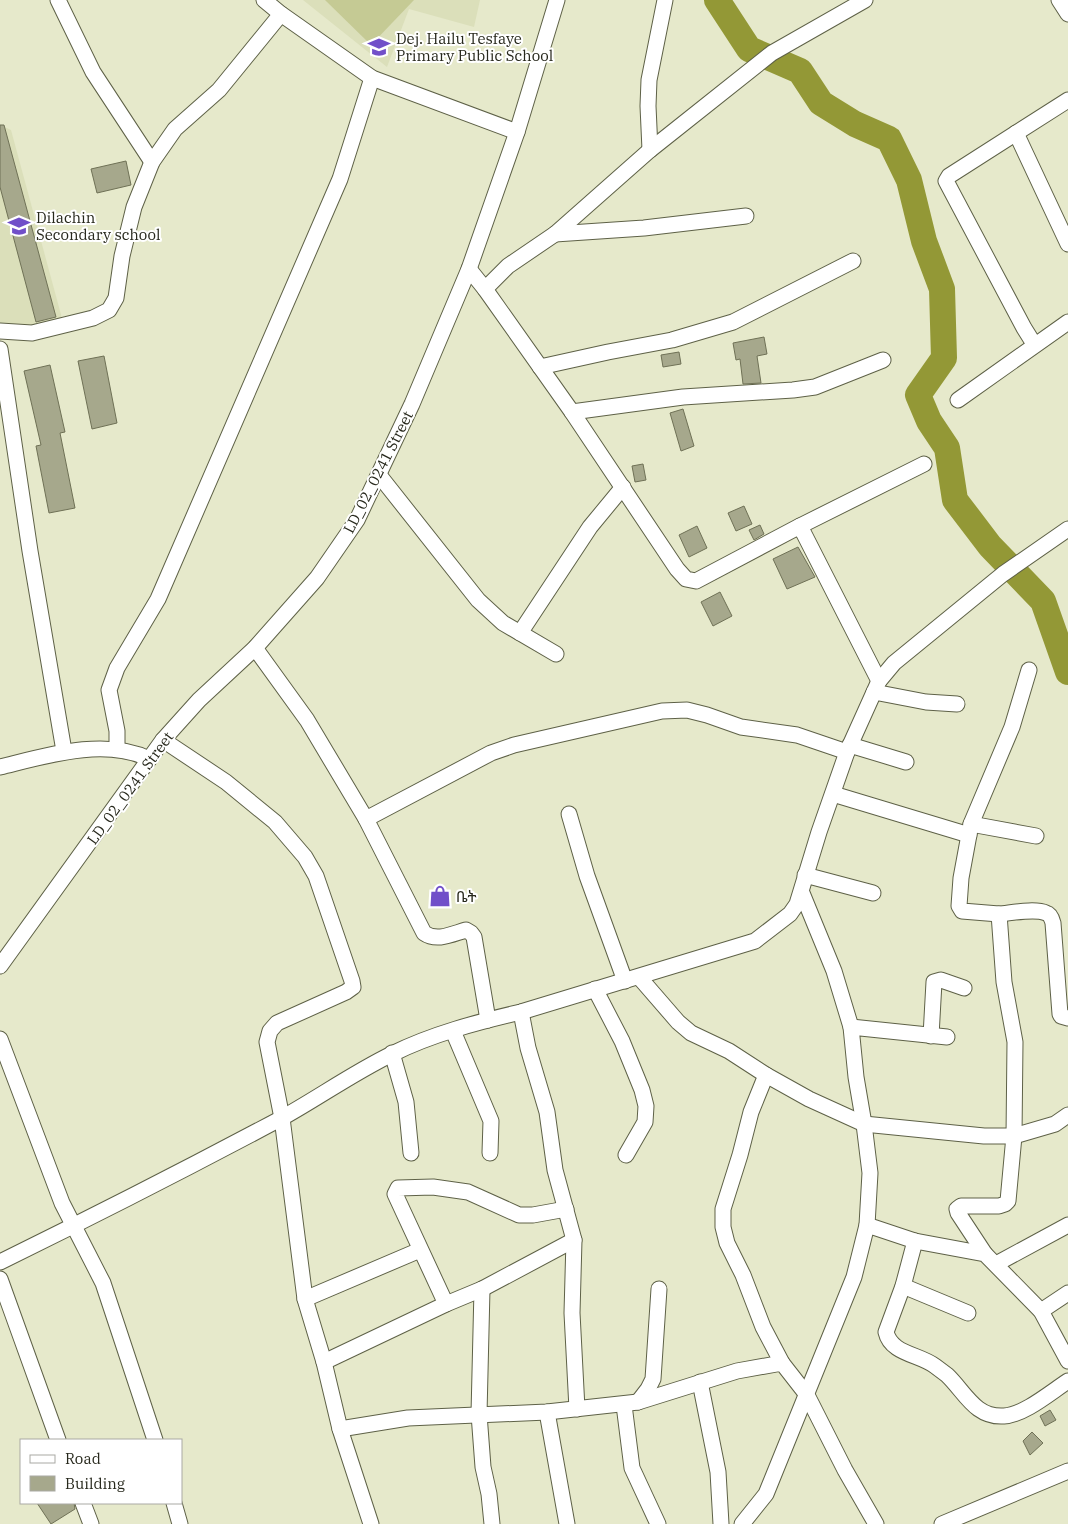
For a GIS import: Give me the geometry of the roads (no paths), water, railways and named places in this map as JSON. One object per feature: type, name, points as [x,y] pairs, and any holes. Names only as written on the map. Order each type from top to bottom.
[{"type":"street","points":[[58,0],[93,72],[152,162]]},
{"type":"street","points":[[264,0],[280,14],[372,78],[517,132]]},
{"type":"street","name":"LD_02_0241 Street","points":[[0,966],[163,740],[199,700],[255,648],[317,578],[357,520],[412,404],[469,269],[517,132],[557,0]]},
{"type":"street","points":[[650,150],[649,80],[665,0]]},
{"type":"street","points":[[485,289],[508,266],[555,234],[650,150],[772,54],[865,0]]},
{"type":"street","points":[[1059,0],[1068,14]]},
{"type":"street","points":[[0,331],[32,333],[93,318],[109,310],[116,298],[122,256],[134,207],[152,162],[175,129],[219,90],[280,14]]},
{"type":"street","points":[[117,749],[117,731],[109,690],[117,668],[158,599],[340,180],[372,78]]},
{"type":"street","points":[[1034,344],[946,181],[949,176],[1068,100]]},
{"type":"street","points":[[1016,133],[1068,244]]},
{"type":"street","points":[[555,234],[644,228],[746,216]]},
{"type":"street","points":[[540,367],[672,340],[733,322],[853,261]]},
{"type":"street","points":[[469,269],[572,412],[677,569],[686,579],[696,581],[924,464]]},
{"type":"street","points":[[958,400],[1034,344],[1068,322]]},
{"type":"street","points":[[0,349],[30,551],[64,751]]},
{"type":"street","points":[[572,412],[684,397],[815,387],[883,360]]},
{"type":"street","points":[[379,475],[478,600],[503,623],[556,654]]},
{"type":"street","points":[[520,633],[590,528],[623,487]]},
{"type":"street","points":[[800,526],[876,686],[926,702],[957,704]]},
{"type":"street","points":[[0,1262],[74,1226],[282,1118],[392,1054],[452,1031],[522,1012],[754,941],[790,914],[797,904],[802,892],[805,875],[849,748],[876,686],[894,663],[1009,569],[1068,529]]},
{"type":"street","points":[[255,648],[308,720],[366,819],[424,933],[431,938],[438,938],[466,930],[474,937],[488,1020]]},
{"type":"street","points":[[1029,670],[1012,727],[970,830],[960,878],[959,906],[962,911],[966,912],[999,914],[1023,911],[1046,913],[1051,917],[1060,1014],[1068,1018]]},
{"type":"street","points":[[366,819],[491,753],[662,711],[687,710],[741,727],[797,735],[906,762]]},
{"type":"street","points":[[163,740],[226,782],[275,822],[305,857],[316,876],[352,981],[353,987],[346,992],[276,1023],[270,1031],[267,1042],[282,1118],[305,1299],[324,1362],[340,1429],[371,1524]]},
{"type":"street","points":[[0,767],[64,751],[117,749],[136,753],[148,759]]},
{"type":"street","points":[[833,794],[970,830],[1036,836]]},
{"type":"street","points":[[569,814],[587,876],[632,979],[691,1033],[730,1051],[766,1075],[809,1099],[864,1124],[984,1136],[1014,1136],[1055,1124],[1068,1115]]},
{"type":"street","points":[[805,875],[873,893]]},
{"type":"street","points":[[742,1524],[766,1494],[854,1276],[867,1225],[870,1173],[851,1027],[834,971],[802,892]]},
{"type":"street","points":[[999,914],[1004,982],[1015,1042],[1014,1136],[1008,1201],[999,1206],[961,1206],[957,1209],[990,1259],[1041,1311],[1068,1361]]},
{"type":"street","points":[[931,1036],[934,982],[942,980],[964,988]]},
{"type":"street","points":[[595,989],[622,1041],[642,1090],[646,1106],[644,1122],[626,1155]]},
{"type":"street","points":[[522,1012],[528,1048],[547,1112],[554,1170],[574,1240],[572,1313],[578,1409]]},
{"type":"street","points":[[851,1027],[947,1037]]},
{"type":"street","points":[[452,1031],[491,1121],[490,1153]]},
{"type":"street","points":[[0,1038],[62,1203],[103,1283],[155,1439]]},
{"type":"street","points":[[392,1054],[406,1102],[411,1153]]},
{"type":"street","points":[[766,1075],[751,1112],[740,1156],[723,1209],[723,1227],[727,1243],[763,1327],[782,1363],[807,1395],[845,1470],[876,1524]]},
{"type":"street","points":[[446,1304],[395,1194],[398,1188],[402,1186],[434,1187],[468,1192],[519,1215],[533,1215],[566,1209]]},
{"type":"street","points":[[867,1225],[916,1241],[990,1259],[1068,1225]]},
{"type":"street","points":[[324,1362],[482,1289],[574,1240]]},
{"type":"street","points":[[916,1241],[886,1332],[888,1340],[893,1346],[931,1363],[947,1376],[972,1405],[988,1414],[1003,1416],[1017,1414],[1068,1381]]},
{"type":"street","points":[[305,1299],[420,1250]]},
{"type":"street","points":[[0,1279],[58,1439]]},
{"type":"street","points":[[902,1286],[968,1313]]},
{"type":"street","points":[[482,1289],[479,1414],[483,1467],[489,1494],[492,1524]]},
{"type":"street","points":[[631,1403],[648,1389],[653,1378],[659,1289]]},
{"type":"street","points":[[1041,1311],[1068,1293]]},
{"type":"street","points":[[340,1429],[408,1418],[547,1412],[631,1403],[738,1371],[782,1363]]},
{"type":"street","points":[[700,1382],[718,1472],[721,1524]]},
{"type":"street","points":[[631,1403],[632,1468],[658,1524]]},
{"type":"street","points":[[547,1412],[567,1524]]},
{"type":"street","points":[[942,1524],[1068,1471]]},
{"type":"street","points":[[83,1504],[91,1524]]},
{"type":"street","points":[[174,1504],[180,1524]]},
{"type":"waterway","points":[[717,0],[749,49],[800,71],[821,103],[855,124],[889,139],[909,180],[924,241],[942,289],[944,358],[918,395],[929,421],[947,448],[955,500],[990,546],[1043,601],[1068,672]]},
{"type":"place","name":"Dej. Hailu Tesfaye Primary Public School","points":[[379,47]]},
{"type":"place","name":"Dilachin Secondary school","points":[[19,226]]},
{"type":"place","name":"ቤት","points":[[440,896]]}]
